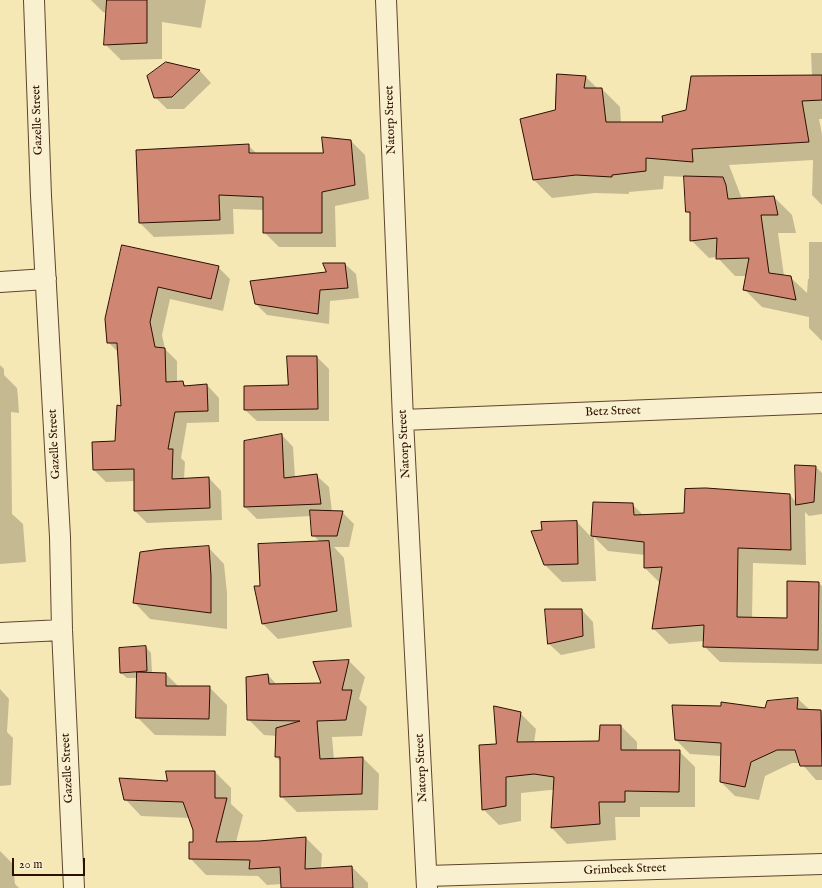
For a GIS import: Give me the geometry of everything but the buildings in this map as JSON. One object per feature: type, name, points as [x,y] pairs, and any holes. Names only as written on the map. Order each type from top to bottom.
[{"type":"street","name":"Gazelle Street","points":[[34,0],[46,279],[60,537],[62,630],[74,888]]},
{"type":"street","name":"Natorp Street","points":[[386,0],[403,420],[427,882]]},
{"type":"street","points":[[0,282],[46,279]]},
{"type":"street","name":"Betz Street","points":[[403,420],[822,403]]},
{"type":"street","points":[[0,633],[62,630]]},
{"type":"street","name":"Grimbeek Street","points":[[427,882],[822,864]]}]
